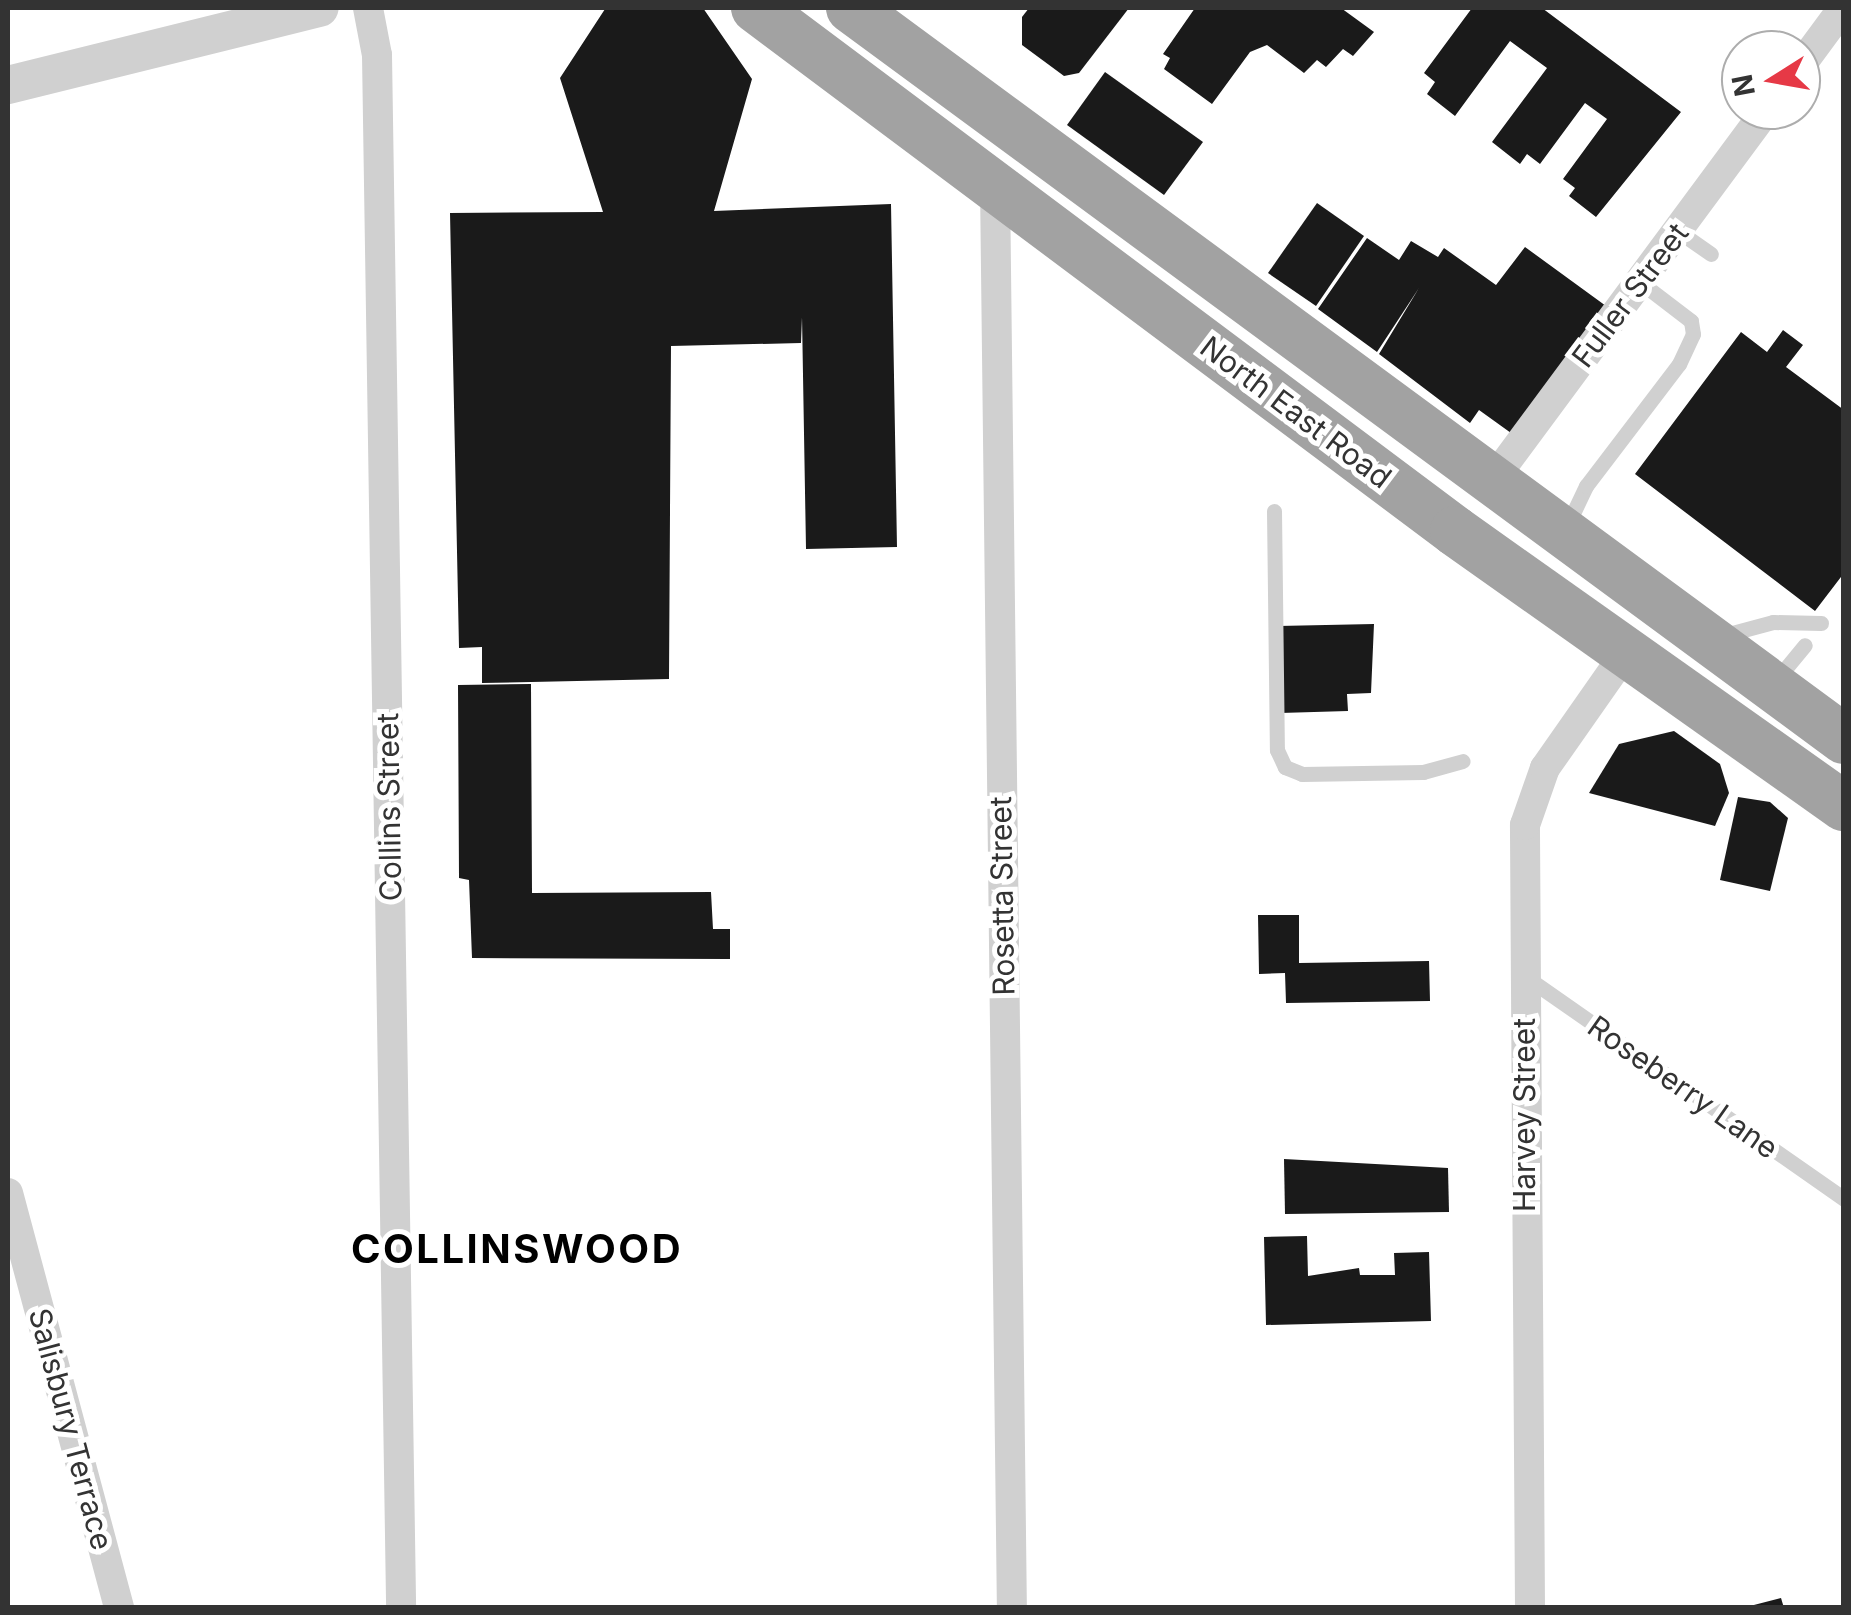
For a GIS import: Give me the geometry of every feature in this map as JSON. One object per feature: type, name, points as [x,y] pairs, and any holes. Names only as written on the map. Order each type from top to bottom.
[{"type":"highway","name":"North East Road","points":[[756,8],[1454,531],[1844,806]]},
{"type":"highway","name":"North East Road","points":[[851,8],[1844,739]]},
{"type":"highway","points":[[1454,531],[1492,480]]},
{"type":"highway","points":[[1627,652],[1663,606]]},
{"type":"street","points":[[8,85],[320,8]]},
{"type":"street","name":"Collins Street","points":[[368,8],[378,55],[400,1608]]},
{"type":"street","points":[[1821,38],[1844,8]]},
{"type":"street","name":"Fuller Street","points":[[1492,480],[1753,130]]},
{"type":"street","name":"Rosetta Street","points":[[995,185],[1012,1608]]},
{"type":"street","name":"Harvey Street","points":[[1530,1608],[1525,825],[1545,768],[1627,652]]},
{"type":"street","name":"Salisbury Terrace","points":[[8,1194],[119,1608]]},
{"type":"lane","points":[[1678,231],[1711,254]]},
{"type":"lane","points":[[1564,533],[1586,486],[1679,364],[1693,334],[1691,320],[1640,282]]},
{"type":"lane","points":[[1274,511],[1277,750],[1285,767],[1302,774],[1423,772],[1463,761]]},
{"type":"lane","points":[[1708,640],[1772,622],[1821,624]]},
{"type":"lane","points":[[1772,686],[1805,645]]},
{"type":"lane","name":"Roseberry Lane","points":[[1523,975],[1844,1199]]},
{"type":"building","points":[[703,8],[752,79],[714,211],[891,204],[897,547],[806,549],[802,317],[801,343],[671,346],[669,679],[482,683],[482,647],[459,648],[450,213],[603,212],[560,78],[605,9]]},
{"type":"building","points":[[1029,8],[1129,8],[1079,73],[1064,76],[1022,45],[1022,17]]},
{"type":"building","points":[[1195,8],[1341,8],[1374,32],[1353,56],[1343,49],[1326,67],[1317,60],[1304,73],[1267,45],[1250,52],[1212,104],[1164,69],[1170,58],[1163,54]]},
{"type":"building","points":[[1472,8],[1542,8],[1681,112],[1596,217],[1569,196],[1575,188],[1563,179],[1607,119],[1585,103],[1540,164],[1527,154],[1520,164],[1492,142],[1547,68],[1510,41],[1455,116],[1427,94],[1435,82],[1424,73]]},
{"type":"building","points":[[1105,72],[1203,142],[1164,195],[1067,125]]},
{"type":"building","points":[[1317,203],[1364,236],[1316,306],[1268,273]]},
{"type":"building","points":[[1367,238],[1399,260],[1411,241],[1438,257],[1444,248],[1496,285],[1525,247],[1606,306],[1511,433],[1479,410],[1470,423],[1379,354],[1419,288],[1377,352],[1318,309]]},
{"type":"building","points":[[1783,330],[1803,345],[1786,367],[1844,410],[1844,573],[1815,611],[1635,474],[1741,332],[1767,352]]},
{"type":"building","points":[[1374,624],[1371,693],[1347,694],[1348,711],[1280,713],[1278,626]]},
{"type":"building","points":[[531,684],[532,893],[711,892],[713,929],[730,929],[730,959],[472,958],[469,880],[459,878],[458,685]]},
{"type":"building","points":[[1674,731],[1720,764],[1729,793],[1715,826],[1589,793],[1619,744]]},
{"type":"building","points":[[1738,797],[1770,802],[1788,818],[1770,891],[1720,880]]},
{"type":"building","points":[[1258,915],[1299,915],[1299,963],[1429,961],[1430,1001],[1286,1003],[1285,973],[1259,974]]},
{"type":"building","points":[[1284,1159],[1448,1168],[1449,1212],[1285,1214]]},
{"type":"building","points":[[1307,1236],[1308,1276],[1359,1268],[1360,1275],[1395,1275],[1394,1253],[1429,1252],[1431,1321],[1266,1325],[1264,1237]]},
{"type":"building","points":[[1781,1598],[1784,1608],[1750,1608],[1750,1606]]},
{"type":"district","name":"COLLINSWOOD","points":[[517,1249]]}]
